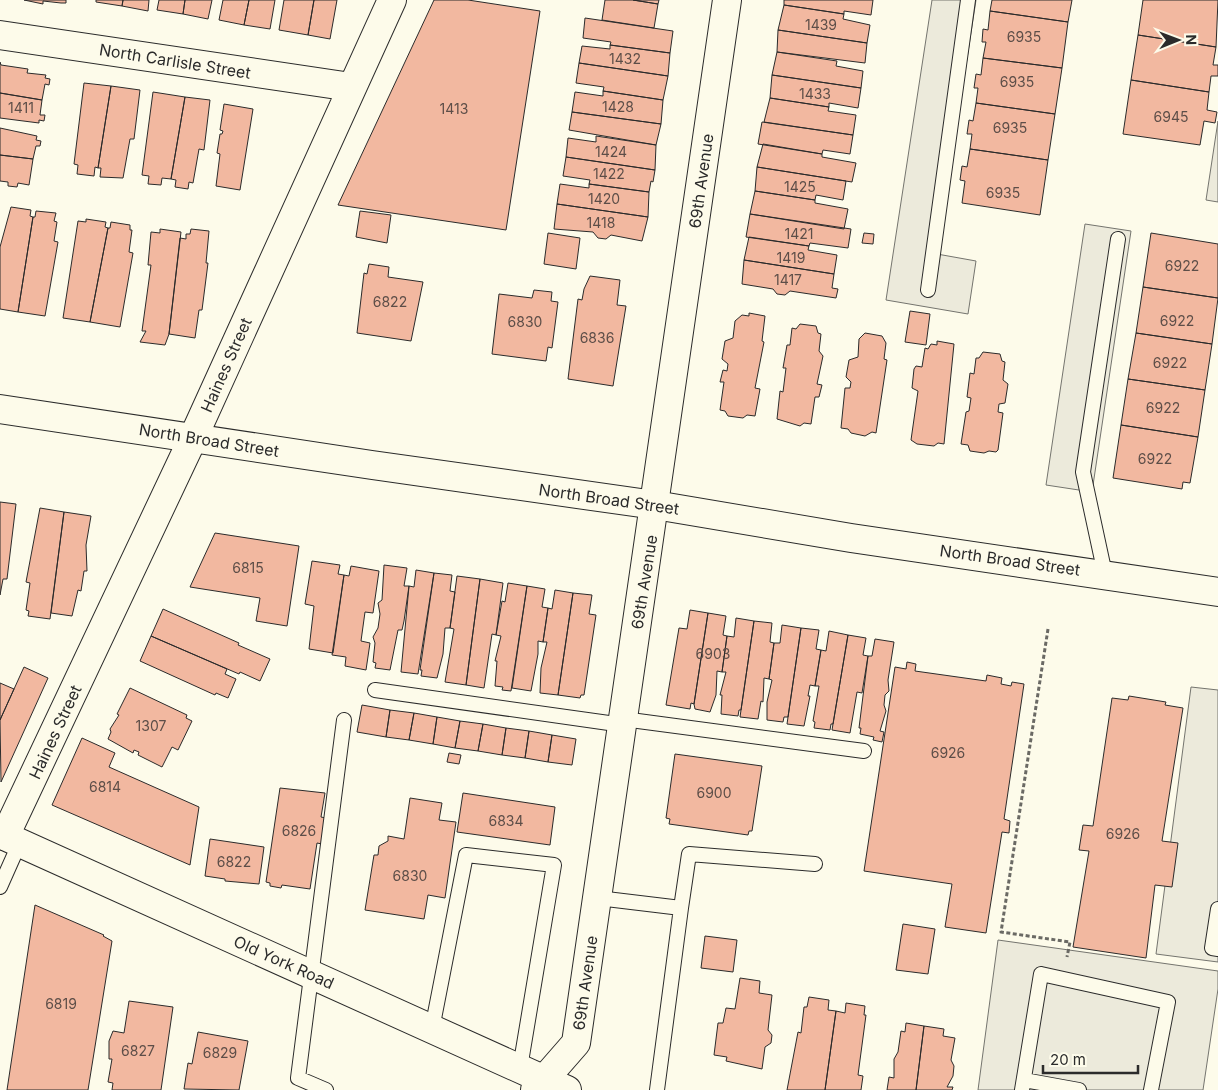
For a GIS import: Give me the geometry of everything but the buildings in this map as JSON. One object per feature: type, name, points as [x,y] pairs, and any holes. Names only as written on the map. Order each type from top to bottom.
[{"type":"street","name":"Haines Street","points":[[8,838],[193,438],[392,0]]},
{"type":"street","name":"69th Avenue","points":[[549,1086],[576,1043],[727,0]]},
{"type":"street","name":"North Carlisle Street","points":[[0,34],[351,87]]},
{"type":"street","name":"North Broad Street","points":[[0,409],[655,505],[851,538],[1218,592]]},
{"type":"street","name":"Old York Road","points":[[8,838],[520,1068],[549,1086]]},
{"type":"lane","points":[[928,290],[968,0]]},
{"type":"lane","points":[[1105,574],[1083,472],[1118,239]]},
{"type":"lane","points":[[375,690],[864,751]]},
{"type":"lane","points":[[326,1090],[298,1078],[344,720]]},
{"type":"lane","points":[[0,887],[8,838]]},
{"type":"lane","points":[[657,1090],[689,854],[815,864]]},
{"type":"lane","points":[[432,1028],[466,855],[554,865],[520,1068]]},
{"type":"lane","points":[[598,898],[681,908]]},
{"type":"lane","points":[[1218,909],[1212,948],[1218,949]]},
{"type":"lane","points":[[1079,1090],[1023,1085],[1041,974],[1168,1002],[1151,1090]]},
{"type":"path","points":[[1048,629],[1001,932],[1070,942],[1063,979]]},
{"type":"shaded area","points":[[932,0],[976,0],[937,254],[976,261],[968,314],[886,300]]},
{"type":"shaded area","points":[[1218,121],[1218,202],[1206,200]]},
{"type":"shaded area","points":[[1085,224],[1131,231],[1092,492],[1046,485]]},
{"type":"shaded area","points":[[1191,687],[1218,690],[1218,962],[1156,954]]},
{"type":"shaded area","points":[[998,940],[1218,971],[1218,989],[1203,1090],[978,1090]]}]
